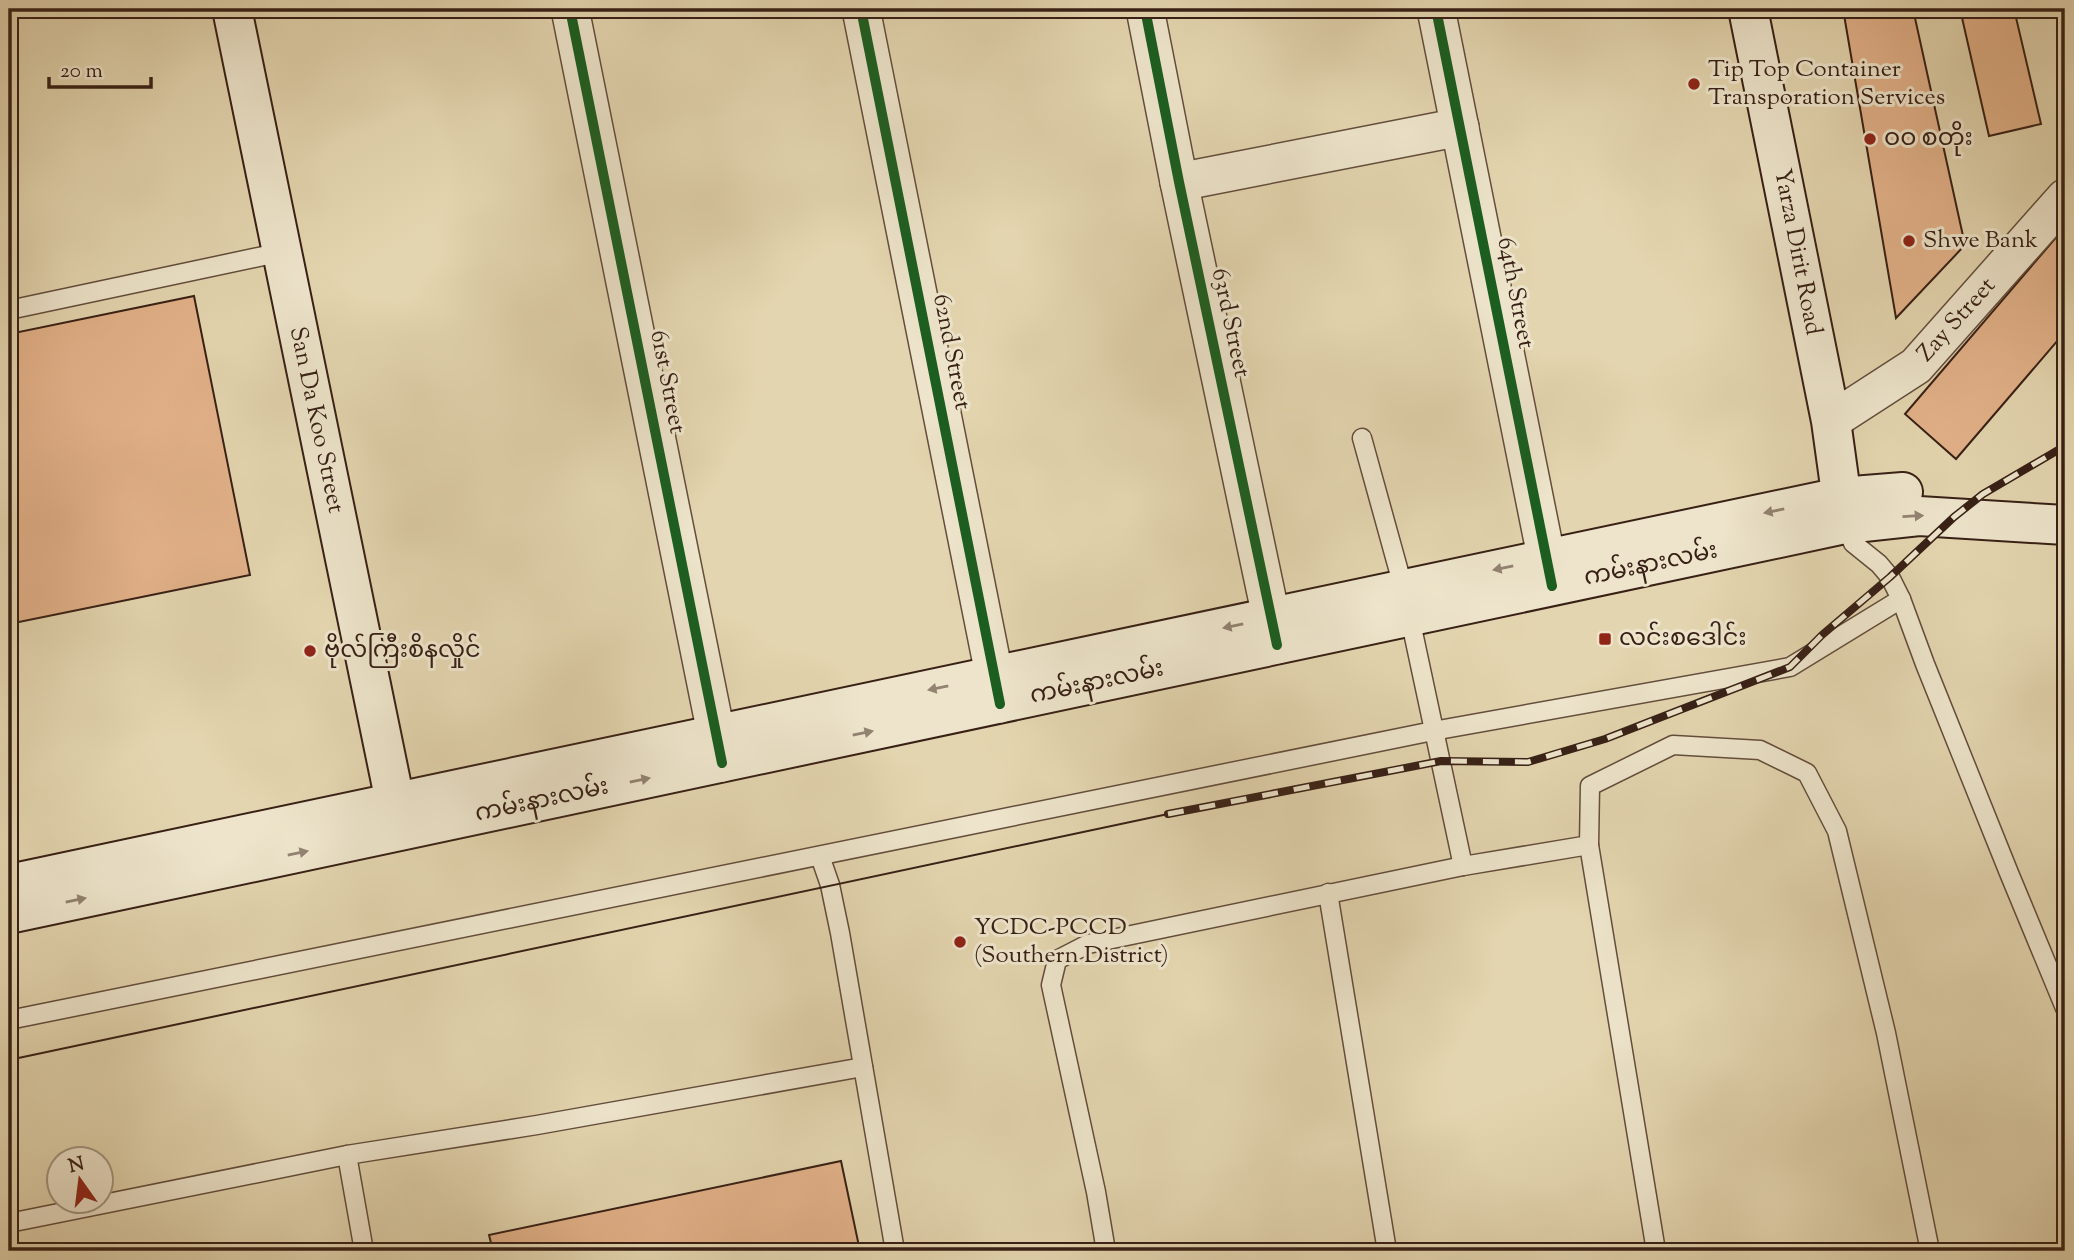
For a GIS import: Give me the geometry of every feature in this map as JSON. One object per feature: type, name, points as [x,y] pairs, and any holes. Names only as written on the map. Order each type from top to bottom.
[{"type":"main road","name":"San Da Koo Street","points":[[232,9],[398,817]]},
{"type":"main road","name":"Yarza Dirit Road","points":[[1748,9],[1831,421],[1843,511]]},
{"type":"main road","name":"ကမ်းနားလမ်း","points":[[9,914],[398,817],[1843,511],[1943,491],[2065,502]]},
{"type":"main road","name":"ကမ်းနားလမ်း","points":[[1843,511],[2065,525]]},
{"type":"main road","name":"ကမ်းနားလမ်း","points":[[9,884],[398,817]]},
{"type":"street","name":"61st Street","points":[[570,9],[720,749]]},
{"type":"street","name":"62nd Street","points":[[861,9],[997,690]]},
{"type":"street","name":"63rd Street","points":[[1145,9],[1274,631]]},
{"type":"street","name":"64th Street","points":[[1436,9],[1549,573]]},
{"type":"street","points":[[1179,182],[1460,127]]},
{"type":"street","name":"Zay Street","points":[[1831,421],[1916,366],[2065,198]]},
{"type":"lane","points":[[9,310],[282,252]]},
{"type":"lane","points":[[1362,438],[1407,603],[1463,866]]},
{"type":"lane","points":[[1843,511],[1853,542],[1890,577],[1901,599],[2065,1008]]},
{"type":"lane","points":[[9,1020],[1433,731],[1790,667],[1901,599]]},
{"type":"lane","points":[[1656,1251],[1588,845],[1590,786],[1673,746],[1760,750],[1807,773],[1837,831],[1886,1032],[1930,1251]]},
{"type":"lane","points":[[1106,1251],[1096,1192],[1051,985],[1057,960],[1088,944],[1463,866],[1588,845]]},
{"type":"lane","points":[[820,856],[830,885],[840,933],[895,1251]]},
{"type":"lane","points":[[1328,893],[1387,1251]]},
{"type":"lane","points":[[9,1223],[348,1155],[863,1067]]},
{"type":"lane","points":[[348,1155],[364,1251]]},
{"type":"building","points":[[1843,9],[1913,9],[1965,245],[1896,318]]},
{"type":"building","points":[[1960,9],[2014,9],[2041,124],[1989,136]]},
{"type":"building","points":[[2065,227],[2065,332],[1956,459],[1905,414]]},
{"type":"building","points":[[194,296],[250,575],[9,624],[9,334]]},
{"type":"building","points":[[841,1161],[860,1251],[493,1251],[489,1235]]},
{"type":"tram line","points":[[9,1060],[1168,814]]},
{"type":"railway","points":[[1168,814],[1441,761],[1528,762],[1605,739],[1790,667],[1954,517],[1983,494],[2065,446]]},
{"type":"cycle path","points":[[570,9],[722,763]]},
{"type":"cycle path","points":[[861,9],[1000,704]]},
{"type":"cycle path","points":[[1145,9],[1277,645]]},
{"type":"cycle path","points":[[1436,9],[1552,586]]},
{"type":"place","name":"Tip Top Container Transporation Services","points":[[1694,84]]},
{"type":"place","name":"ဝဝ စတိုး","points":[[1870,139]]},
{"type":"place","name":"Shwe Bank","points":[[1909,241]]},
{"type":"place","name":"လင်းစဒေါင်း","points":[[1605,639]]},
{"type":"place","name":"ဗိုလ်ကြီးစိနလှိုင်","points":[[310,651]]},
{"type":"place","name":"YCDC-PCCD (Southern District)","points":[[960,942]]}]
